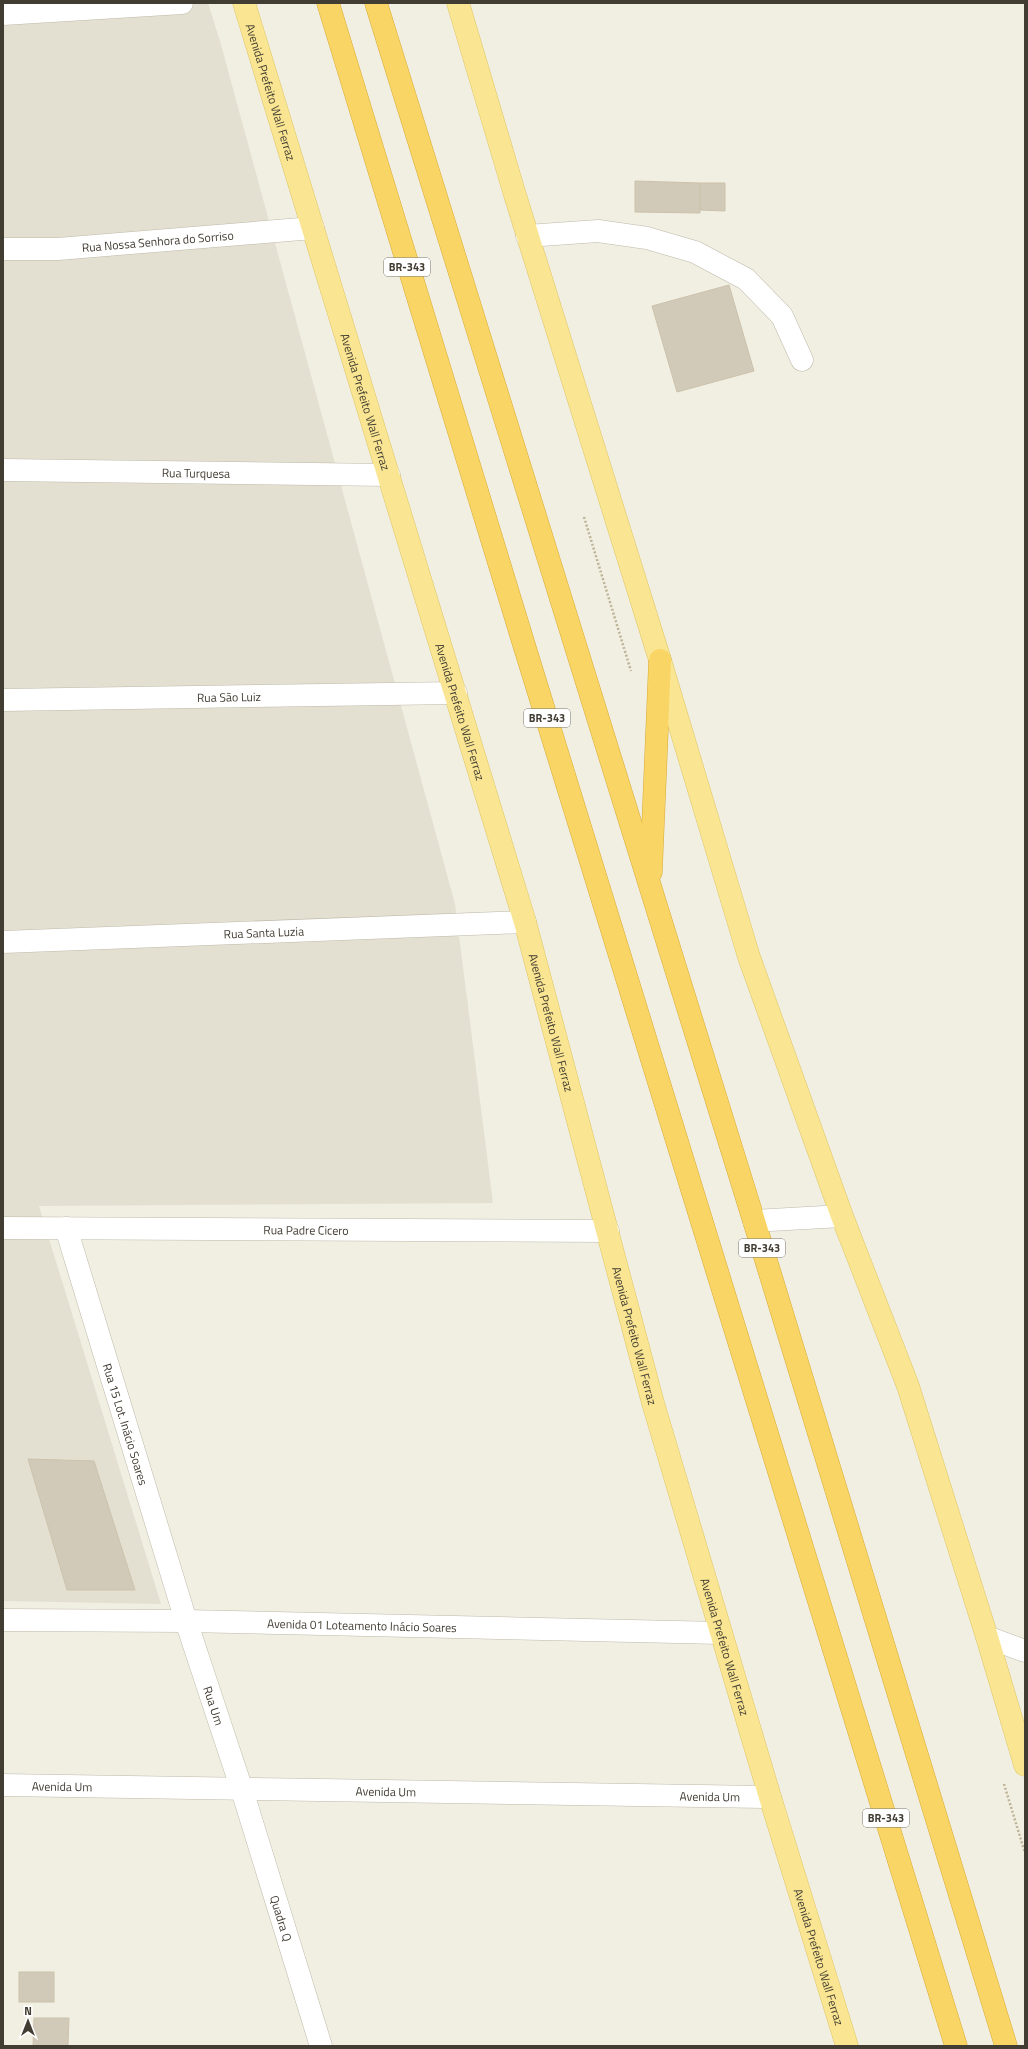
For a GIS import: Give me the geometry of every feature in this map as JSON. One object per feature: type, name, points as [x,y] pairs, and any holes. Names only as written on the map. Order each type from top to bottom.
[{"type":"highway","name":"BR-343","points":[[328,3],[412,283],[701,1213],[956,2046]]},
{"type":"highway","name":"BR-343","points":[[376,3],[754,1221],[1006,2046]]},
{"type":"highway","points":[[651,890],[660,660]]},
{"type":"main road","name":"Avenida Prefeito Wall Ferraz","points":[[244,3],[525,922],[653,1403],[770,1797],[847,2046]]},
{"type":"main road","points":[[458,3],[527,236],[660,660],[749,957],[842,1216],[908,1386],[988,1637],[1025,1765]]},
{"type":"street","points":[[3,14],[182,3]]},
{"type":"street","name":"Rua Nossa Senhora do Sorriso","points":[[3,249],[58,249],[313,228]]},
{"type":"street","points":[[527,236],[598,231],[647,238],[695,252],[746,278],[782,316],[802,360]]},
{"type":"street","name":"Rua Turquesa","points":[[3,470],[389,475]]},
{"type":"street","name":"Rua São Luiz","points":[[3,700],[456,693]]},
{"type":"street","name":"Rua Santa Luzia","points":[[3,942],[525,922]]},
{"type":"street","points":[[754,1221],[842,1216]]},
{"type":"street","name":"Rua Padre Cicero","points":[[3,1228],[608,1232]]},
{"type":"street","name":"Rua 15 Lot. Inácio Soares","points":[[66,1228],[186,1620]]},
{"type":"street","name":"Avenida 01 Loteamento Inácio Soares","points":[[3,1620],[186,1620],[721,1633]]},
{"type":"street","name":"Rua Um","points":[[186,1620],[242,1790]]},
{"type":"street","points":[[988,1637],[1025,1651]]},
{"type":"street","name":"Avenida Um","points":[[3,1785],[242,1790],[770,1797]]},
{"type":"street","name":"Quadra Q","points":[[242,1790],[321,2046]]},
{"type":"shaded area","points":[[3,3],[208,3],[220,41],[455,904],[493,1203],[39,1206],[161,1604],[3,1601]]},
{"type":"building","points":[[635,181],[700,183],[700,213],[635,212]]},
{"type":"building","points":[[700,183],[725,183],[725,211],[700,210]]},
{"type":"building","points":[[729,285],[754,371],[677,392],[652,306]]},
{"type":"building","points":[[28,1459],[94,1461],[135,1590],[67,1590]]},
{"type":"building","points":[[19,1972],[54,1972],[54,2002],[19,2002]]},
{"type":"building","points":[[34,2018],[69,2018],[68,2046],[33,2046]]}]
